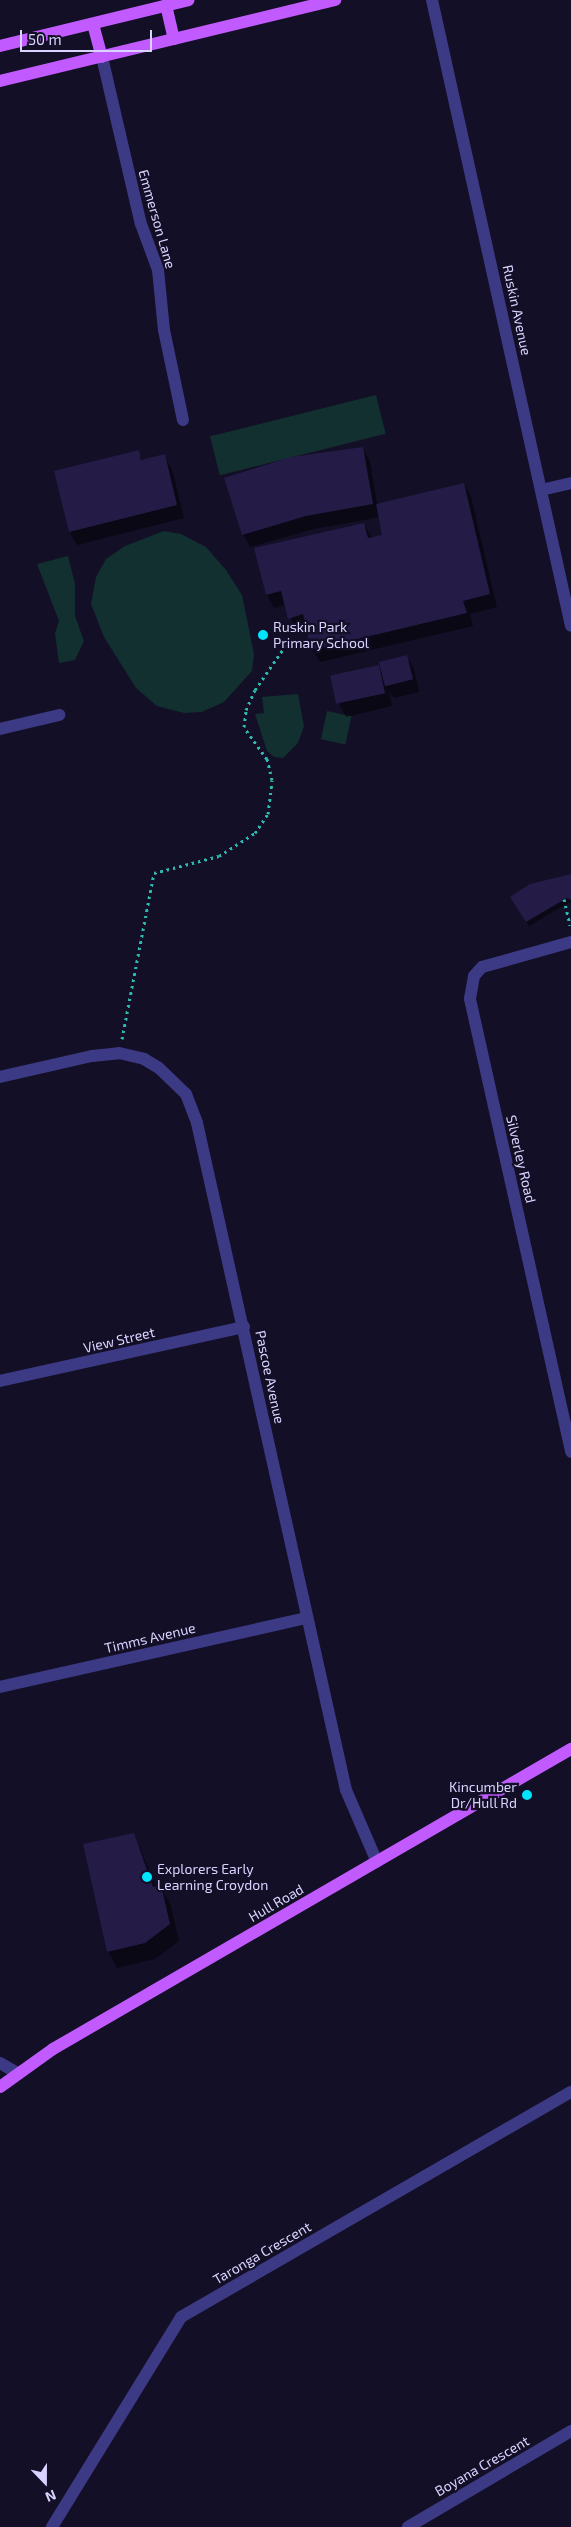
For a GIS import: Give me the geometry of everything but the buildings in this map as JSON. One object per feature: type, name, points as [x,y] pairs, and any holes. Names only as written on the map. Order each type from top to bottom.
[{"type":"main road","points":[[0,46],[93,24],[165,3],[188,0]]},
{"type":"main road","points":[[0,81],[335,0]]},
{"type":"main road","points":[[165,3],[174,39]]},
{"type":"main road","points":[[93,24],[102,57]]},
{"type":"main road","name":"Hull Road","points":[[0,2087],[17,2073],[571,1749]]},
{"type":"street","name":"Ruskin Avenue","points":[[432,0],[571,626]]},
{"type":"street","name":"Emmerson Lane","points":[[102,57],[140,224],[158,270],[164,330],[183,420]]},
{"type":"street","points":[[541,490],[571,483]]},
{"type":"street","points":[[0,729],[59,715]]},
{"type":"street","name":"Silverley Road","points":[[571,942],[482,967],[474,976],[470,999],[571,1452]]},
{"type":"street","name":"Pascoe Avenue","points":[[0,1077],[119,1053],[144,1059],[159,1068],[186,1094],[197,1123],[244,1327],[346,1790],[377,1862]]},
{"type":"street","name":"View Street","points":[[0,1382],[244,1327]]},
{"type":"street","name":"Timms Avenue","points":[[0,1687],[307,1618]]},
{"type":"street","points":[[0,2063],[17,2073]]},
{"type":"street","name":"Taronga Crescent","points":[[52,2527],[181,2317],[571,2092]]},
{"type":"street","name":"Boyana Crescent","points":[[408,2527],[571,2432]]},
{"type":"path","points":[[119,1053],[154,873],[218,856],[255,833],[268,814],[272,780],[267,759],[244,727],[246,710],[255,690],[288,642]]},
{"type":"path","points":[[564,900],[570,924]]},
{"type":"green space","points":[[376,395],[386,434],[220,475],[210,436]]},
{"type":"green space","points":[[164,531],[181,534],[206,547],[226,570],[242,595],[254,654],[252,671],[224,702],[202,712],[184,713],[157,706],[136,688],[104,637],[91,604],[96,577],[106,559],[125,546]]},
{"type":"green space","points":[[68,556],[75,584],[75,616],[84,641],[75,660],[59,663],[55,633],[59,621],[37,564]]},
{"type":"green space","points":[[298,694],[304,726],[298,743],[283,758],[274,757],[267,751],[255,714],[264,713],[262,697]]},
{"type":"green space","points":[[327,711],[351,716],[345,745],[321,739]]},
{"type":"place","name":"Ruskin Park Primary School","points":[[263,635]]},
{"type":"place","name":"Kincumber Dr/Hull Rd","points":[[527,1795]]},
{"type":"place","name":"Explorers Early Learning Croydon","points":[[147,1877]]}]
